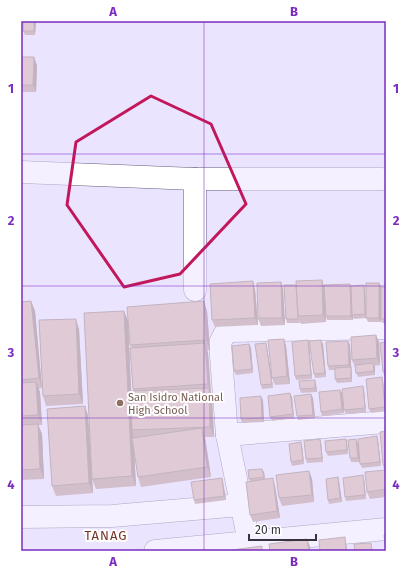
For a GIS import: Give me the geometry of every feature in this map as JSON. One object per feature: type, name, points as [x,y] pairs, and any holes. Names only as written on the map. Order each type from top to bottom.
[{"type":"street","points":[[21,172],[195,179],[382,179]]},
{"type":"street","points":[[195,179],[195,290]]},
{"type":"street","points":[[249,542],[227,435],[220,343],[224,335],[231,331],[386,328]]},
{"type":"street","points":[[227,435],[386,422]]},
{"type":"street","points":[[21,517],[112,516],[241,505]]},
{"type":"street","points":[[155,551],[386,529]]},
{"type":"highlighted area","points":[[151,96],[211,124],[246,204],[180,274],[124,287],[67,205],[76,142]]},
{"type":"building","points":[[24,21],[34,21],[34,31],[23,31]]},
{"type":"building","points":[[21,57],[34,57],[33,85],[21,85]]},
{"type":"building","points":[[322,280],[323,315],[298,316],[296,281]]},
{"type":"building","points":[[253,281],[255,318],[212,320],[210,284]]},
{"type":"building","points":[[281,282],[282,318],[258,318],[257,283]]},
{"type":"building","points":[[366,283],[379,283],[379,318],[366,318]]},
{"type":"building","points":[[350,284],[351,316],[326,316],[324,285]]},
{"type":"building","points":[[284,285],[296,285],[298,319],[286,319]]},
{"type":"building","points":[[364,285],[365,314],[352,315],[351,286]]},
{"type":"building","points":[[381,287],[386,287],[386,319],[381,319]]},
{"type":"building","points":[[31,301],[39,378],[21,380],[21,302]]},
{"type":"building","points":[[204,301],[206,340],[130,345],[127,307]]},
{"type":"building","points":[[124,311],[132,476],[92,479],[84,313]]},
{"type":"building","points":[[76,319],[79,394],[43,396],[39,320]]},
{"type":"building","points":[[376,335],[377,358],[352,360],[351,337]]},
{"type":"building","points":[[284,339],[287,376],[272,378],[268,340]]},
{"type":"building","points":[[308,340],[311,375],[295,376],[292,342]]},
{"type":"building","points":[[321,340],[325,373],[314,374],[309,341]]},
{"type":"building","points":[[348,341],[349,365],[328,366],[326,342]]},
{"type":"building","points":[[386,342],[386,372],[383,372],[380,343]]},
{"type":"building","points":[[205,343],[208,384],[133,389],[130,348]]},
{"type":"building","points":[[266,343],[272,384],[261,385],[255,344]]},
{"type":"building","points":[[249,344],[252,369],[234,371],[232,346]]},
{"type":"building","points":[[373,363],[374,371],[356,373],[355,365]]},
{"type":"building","points":[[351,367],[351,378],[335,379],[335,368]]},
{"type":"building","points":[[382,377],[385,407],[369,409],[366,379]]},
{"type":"building","points":[[315,380],[315,388],[300,389],[299,381]]},
{"type":"building","points":[[36,382],[38,415],[21,416],[21,383]]},
{"type":"building","points":[[363,386],[365,408],[344,410],[342,389]]},
{"type":"building","points":[[209,388],[210,427],[132,430],[131,391]]},
{"type":"building","points":[[340,390],[342,409],[321,412],[319,392]]},
{"type":"building","points":[[290,393],[293,414],[270,417],[268,396]]},
{"type":"building","points":[[311,394],[313,415],[297,416],[294,396]]},
{"type":"building","points":[[261,396],[262,418],[241,419],[240,398]]},
{"type":"building","points":[[85,406],[89,483],[52,486],[47,409]]},
{"type":"building","points":[[38,424],[40,469],[21,470],[21,425]]},
{"type":"building","points":[[202,428],[207,467],[138,477],[132,438]]},
{"type":"building","points":[[386,431],[386,465],[383,465],[380,432]]},
{"type":"building","points":[[377,436],[380,462],[360,464],[358,439]]},
{"type":"building","points":[[320,439],[322,458],[306,459],[304,441]]},
{"type":"building","points":[[346,439],[347,450],[326,452],[325,441]]},
{"type":"building","points":[[356,439],[358,458],[350,458],[348,440]]},
{"type":"building","points":[[301,442],[303,460],[291,462],[289,444]]},
{"type":"building","points":[[262,469],[264,477],[249,479],[248,470]]},
{"type":"building","points":[[386,470],[386,489],[367,492],[365,472]]},
{"type":"building","points":[[309,471],[312,495],[279,498],[276,475]]},
{"type":"building","points":[[363,475],[365,495],[345,497],[343,478]]},
{"type":"building","points":[[338,477],[340,498],[328,500],[326,479]]},
{"type":"building","points":[[222,478],[224,496],[194,500],[191,482]]},
{"type":"building","points":[[273,478],[277,511],[250,515],[246,482]]},
{"type":"building","points":[[384,535],[386,535],[386,551]]},
{"type":"building","points":[[345,537],[346,551],[320,551],[319,540]]},
{"type":"building","points":[[307,539],[309,551],[270,551],[269,544]]},
{"type":"building","points":[[371,543],[372,551],[355,551],[354,544]]},
{"type":"building","points":[[262,546],[262,551],[225,551]]},
{"type":"place","name":"San Isidro National High School","points":[[120,403]]},
{"type":"district","name":"TANAG","points":[[106,535]]}]
